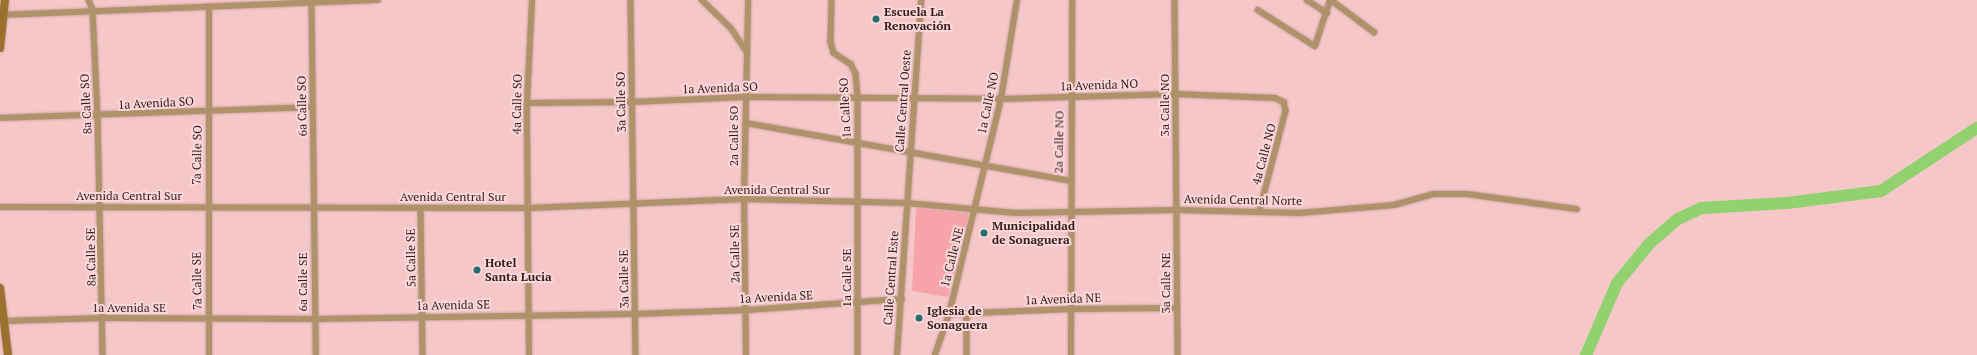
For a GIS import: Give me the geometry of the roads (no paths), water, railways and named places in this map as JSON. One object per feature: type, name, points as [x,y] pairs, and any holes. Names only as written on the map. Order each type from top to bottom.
[{"type":"main road","points":[[0,48],[5,0]]},
{"type":"main road","points":[[0,288],[8,355]]},
{"type":"street","name":"8a Calle SO","points":[[89,0],[93,10],[101,207]]},
{"type":"street","points":[[3,15],[93,10],[378,0]]},
{"type":"street","name":"4a Calle SO","points":[[529,355],[527,103],[532,0]]},
{"type":"street","name":"3a Calle SO","points":[[631,0],[634,204]]},
{"type":"street","points":[[702,0],[731,28],[746,51]]},
{"type":"street","name":"2a Calle SO","points":[[744,200],[748,0]]},
{"type":"street","name":"1a Calle SO","points":[[832,0],[831,42],[834,53],[851,64],[856,74],[858,98],[857,202]]},
{"type":"street","name":"Calle Central Oeste","points":[[906,203],[922,0]]},
{"type":"street","name":"1a Calle NO","points":[[975,209],[1001,99],[1017,0]]},
{"type":"street","name":"2a Calle NO","points":[[1070,355],[1071,309],[1069,212],[1072,0]]},
{"type":"street","name":"3a Calle NO","points":[[1175,0],[1176,210]]},
{"type":"street","points":[[1307,0],[1327,13]]},
{"type":"street","points":[[1258,10],[1315,46],[1331,0],[1374,32]]},
{"type":"street","name":"6a Calle SO","points":[[312,3],[314,208]]},
{"type":"street","name":"7a Calle SO","points":[[207,207],[209,7]]},
{"type":"street","name":"1a Avenida NO","points":[[914,99],[1001,99],[1176,94],[1275,98],[1284,102]]},
{"type":"street","name":"1a Avenida SO","points":[[527,103],[632,102],[745,97],[914,99]]},
{"type":"street","name":"4a Calle NO","points":[[1260,211],[1286,111],[1284,102]]},
{"type":"street","name":"1a Avenida SO","points":[[0,118],[98,116],[313,107]]},
{"type":"street","points":[[746,123],[858,144],[910,151],[985,166],[1070,180]]},
{"type":"street","name":"Avenida Central Norte","points":[[906,203],[1016,213],[1176,210],[1300,213],[1394,205],[1434,194],[1467,194],[1577,209]]},
{"type":"street","name":"Avenida Central Sur","points":[[0,207],[528,208],[744,200],[906,203]]},
{"type":"street","name":"2a Calle SE","points":[[744,200],[747,310],[746,355]]},
{"type":"street","name":"1a Calle SE","points":[[857,202],[858,355]]},
{"type":"street","name":"Calle Central Este","points":[[897,355],[902,300],[906,203]]},
{"type":"street","name":"3a Calle SE","points":[[634,204],[636,355]]},
{"type":"street","name":"8a Calle SE","points":[[101,207],[103,355]]},
{"type":"street","name":"7a Calle SE","points":[[207,207],[209,355]]},
{"type":"street","name":"6a Calle SE","points":[[314,208],[316,355]]},
{"type":"street","name":"5a Calle SE","points":[[420,208],[423,355]]},
{"type":"street","name":"1a Calle NE","points":[[935,355],[949,314],[975,209]]},
{"type":"street","name":"3a Calle NE","points":[[1176,210],[1178,355]]},
{"type":"street","name":"1a Avenida SE","points":[[4,320],[103,318],[315,319],[635,314],[747,310],[902,300]]},
{"type":"street","name":"1a Avenida NE","points":[[949,314],[1071,309],[1177,308]]},
{"type":"street","points":[[967,314],[967,355]]},
{"type":"waterway","points":[[1586,355],[1617,283],[1650,243],[1678,219],[1702,208],[1787,203],[1881,191],[1977,128]]},
{"type":"place","name":"Escuela La Renovación","points":[[876,19]]},
{"type":"place","name":"Municipalidad de Sonaguera","points":[[984,233]]},
{"type":"place","name":"Hotel Santa Lucia","points":[[477,270]]},
{"type":"place","name":"Iglesia de Sonaguera","points":[[919,318]]}]
